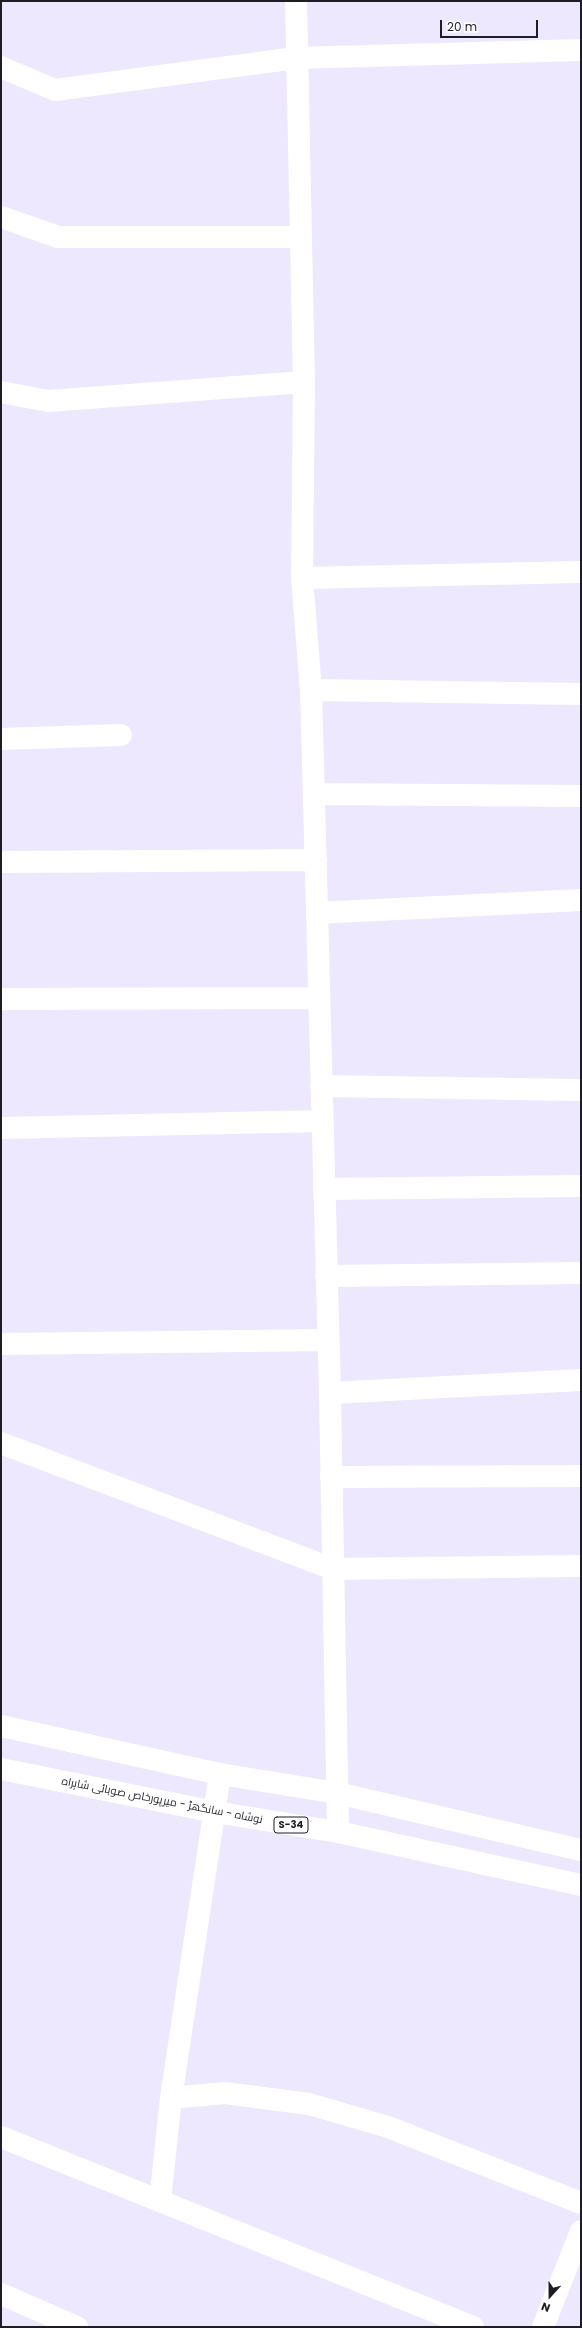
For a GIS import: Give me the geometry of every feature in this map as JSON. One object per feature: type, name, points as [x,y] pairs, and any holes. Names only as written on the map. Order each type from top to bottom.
[{"type":"street","points":[[296,1],[304,382],[302,578],[312,690],[330,1393],[338,1832]]},
{"type":"street","points":[[1,67],[55,90],[296,58],[581,50]]},
{"type":"street","points":[[1,217],[58,237],[300,237]]},
{"type":"street","points":[[1,392],[48,401],[304,382]]},
{"type":"street","points":[[302,578],[581,572]]},
{"type":"street","points":[[312,690],[581,694]]},
{"type":"street","points":[[1,739],[121,735]]},
{"type":"street","points":[[314,794],[581,796]]},
{"type":"street","points":[[1,862],[316,860]]},
{"type":"street","points":[[317,913],[581,900]]},
{"type":"street","points":[[1,999],[319,998]]},
{"type":"street","points":[[321,1086],[581,1090]]},
{"type":"street","points":[[1,1128],[323,1121]]},
{"type":"street","points":[[324,1189],[581,1186]]},
{"type":"street","points":[[326,1276],[581,1273]]},
{"type":"street","points":[[1,1344],[328,1340]]},
{"type":"street","points":[[330,1393],[581,1380]]},
{"type":"street","points":[[1,1443],[333,1569],[581,1566]]},
{"type":"street","points":[[331,1477],[581,1476]]},
{"type":"street","points":[[1,1726],[220,1774],[337,1793],[581,1850]]},
{"type":"street","name":"نوشاہ - سانگھڑ - میرپورخاص صوبائی شاہراہ","points":[[1,1769],[215,1812],[338,1832],[581,1885]]},
{"type":"street","points":[[160,2201],[171,2098],[220,1774]]},
{"type":"street","points":[[171,2098],[225,2093],[309,2104],[388,2127],[581,2203]]},
{"type":"street","points":[[1,2137],[473,2327]]},
{"type":"street","points":[[543,2327],[581,2231]]},
{"type":"street","points":[[1,2294],[77,2327]]}]
